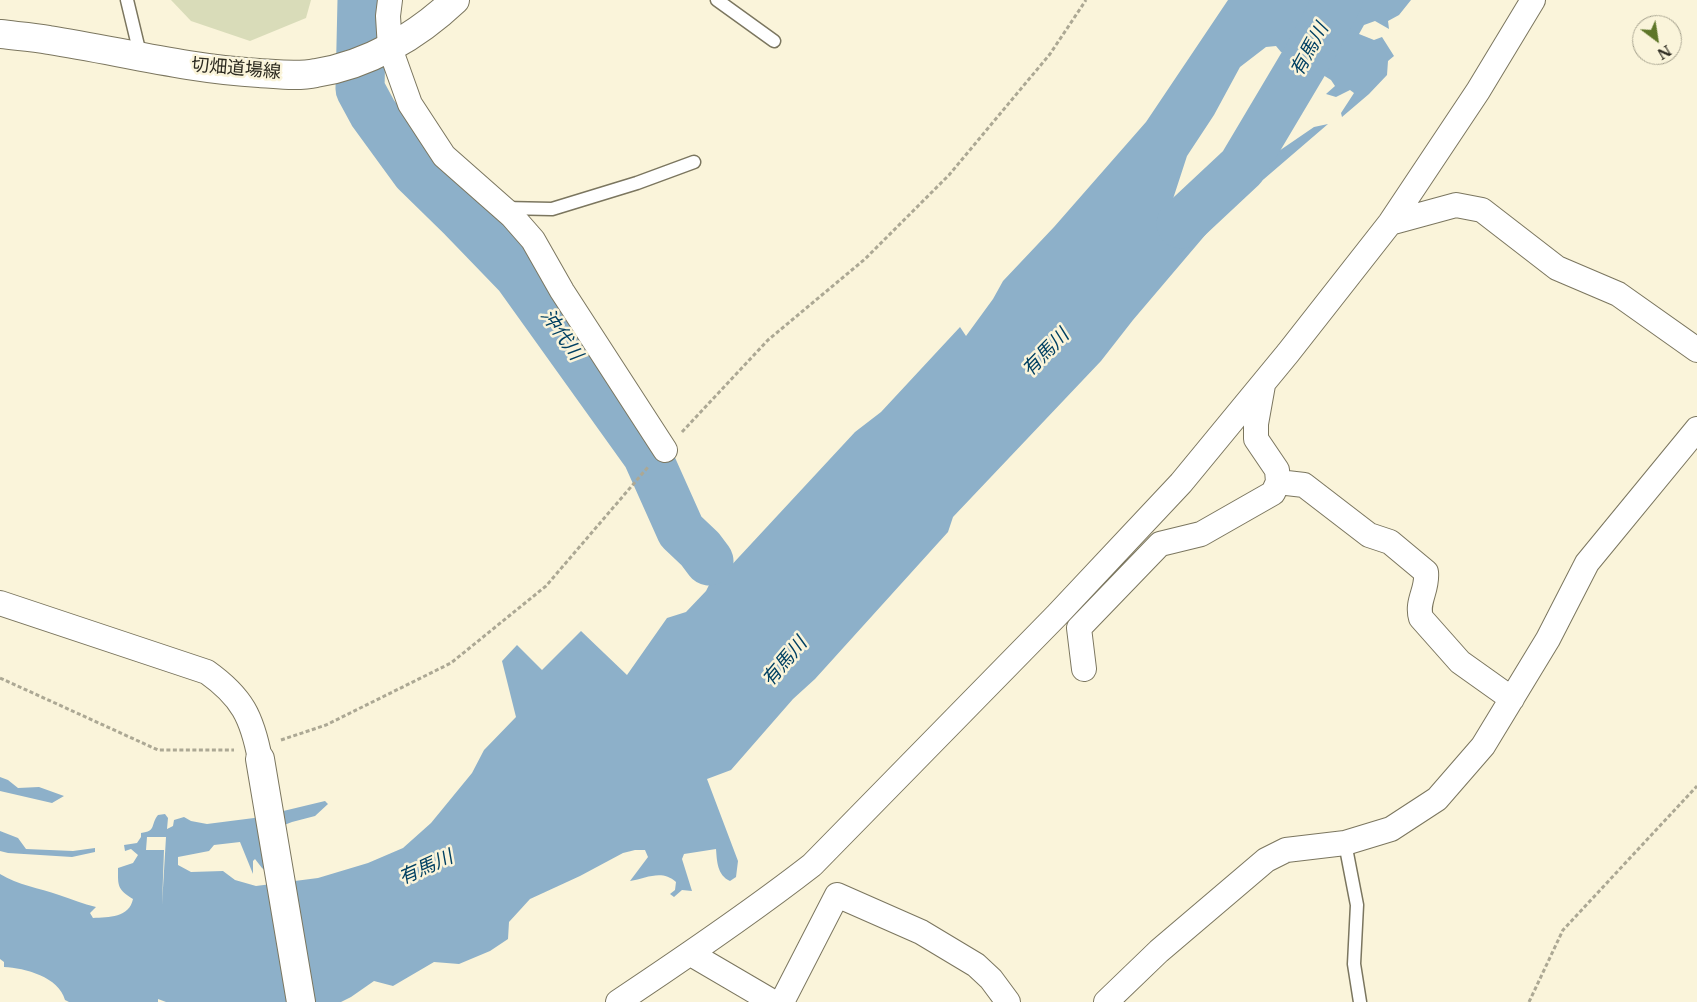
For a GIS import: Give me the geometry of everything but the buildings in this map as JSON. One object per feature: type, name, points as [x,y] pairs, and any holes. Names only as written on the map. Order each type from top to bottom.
[{"type":"main road","name":"切畑道場線","points":[[0,34],[49,40],[141,58],[226,71],[293,75],[315,74],[347,65],[387,49],[412,35],[455,0]]},
{"type":"main road","points":[[259,753],[301,1002]]},
{"type":"street","points":[[390,0],[387,49],[410,104],[444,156],[512,216],[533,240],[562,291],[662,453]]},
{"type":"street","points":[[618,1002],[690,954],[812,865],[1057,615],[1181,483],[1390,224],[1478,91],[1533,0]]},
{"type":"street","points":[[1390,224],[1456,205],[1482,210],[1557,268],[1618,294],[1697,350]]},
{"type":"street","points":[[1084,669],[1080,628],[1160,544],[1200,534],[1273,493],[1278,482],[1277,470],[1256,439],[1256,424],[1263,383]]},
{"type":"street","points":[[1106,1002],[1159,951],[1266,860],[1286,850],[1345,843],[1391,829],[1437,799],[1483,746],[1548,639],[1587,563],[1689,455],[1697,429]]},
{"type":"street","points":[[1278,482],[1304,485],[1369,535],[1390,542],[1426,572],[1427,582],[1419,609],[1421,618],[1460,662],[1512,699]]},
{"type":"street","points":[[0,603],[207,672],[223,683],[236,697],[248,715],[259,753]]},
{"type":"street","points":[[782,1002],[837,895],[921,932],[976,965],[991,979],[1008,1002]]},
{"type":"street","points":[[690,954],[773,1002]]},
{"type":"lane","points":[[127,0],[141,58]]},
{"type":"lane","points":[[717,0],[774,41]]},
{"type":"lane","points":[[502,208],[552,209],[637,183],[694,162]]},
{"type":"lane","points":[[1345,843],[1357,905],[1354,964],[1360,1002]]},
{"type":"path","points":[[0,678],[158,750],[259,753],[326,725],[452,663],[546,586],[621,498],[768,340],[865,259],[949,175],[1050,54],[1086,0]]},
{"type":"path","points":[[1529,1002],[1563,930],[1697,786]]},
{"type":"green space","points":[[171,0],[311,0],[306,18],[250,41],[191,21]]},
{"type":"water","points":[[1228,0],[1411,0],[1399,15],[1388,21],[1389,29],[1375,21],[1364,25],[1359,34],[1374,40],[1382,37],[1394,56],[1388,61],[1387,75],[1369,94],[1342,117],[1341,113],[1354,93],[1350,90],[1336,97],[1326,94],[1335,86],[1331,80],[1323,75],[1323,66],[1294,71],[1292,55],[1281,52],[1276,46],[1266,47],[1240,67],[1214,115],[1187,156],[1172,202],[1257,166],[1314,127],[1328,124],[1264,179],[1235,200],[1133,320],[1101,361],[953,517],[948,532],[815,679],[793,699],[731,770],[707,779],[738,861],[736,877],[730,881],[722,875],[716,849],[684,854],[682,859],[692,891],[682,890],[674,897],[670,894],[675,890],[676,882],[671,878],[660,875],[630,881],[648,857],[645,850],[623,853],[580,876],[530,899],[509,922],[508,939],[490,951],[459,964],[434,962],[393,986],[374,981],[341,1002],[166,1002],[158,999],[158,1002],[69,1002],[65,1000],[62,992],[56,985],[40,975],[22,969],[4,967],[4,962],[0,959],[0,874],[21,884],[96,907],[90,913],[93,918],[118,915],[127,910],[133,899],[121,890],[118,868],[133,863],[138,855],[131,849],[125,851],[124,845],[137,843],[141,833],[151,829],[158,815],[165,814],[168,818],[167,829],[173,826],[174,820],[184,817],[191,821],[207,824],[254,818],[325,801],[328,804],[315,816],[266,832],[267,872],[255,859],[253,861],[253,874],[240,842],[214,845],[209,851],[178,857],[178,865],[191,872],[223,871],[235,880],[256,886],[318,878],[368,863],[403,848],[431,823],[472,773],[484,750],[516,717],[502,661],[517,645],[542,670],[581,631],[627,675],[667,618],[686,612],[706,591],[713,577],[700,551],[696,552],[688,542],[682,540],[675,533],[668,511],[673,507],[681,527],[693,535],[719,568],[726,571],[855,432],[881,412],[960,327],[966,336],[993,299],[1003,281],[1054,227],[1146,122]],"holes":[[[147,837],[166,837],[162,905],[164,850],[146,850]]]},
{"type":"water","points":[[0,777],[8,780],[18,788],[39,787],[64,796],[52,803],[0,791]]},
{"type":"water","points":[[0,831],[18,838],[26,849],[73,851],[95,848],[95,852],[72,857],[8,853],[0,851]]},
{"type":"waterway","name":"沖代川","points":[[362,0],[360,89],[373,113],[416,172],[518,275],[647,455],[681,531],[700,549],[709,561]]},
{"type":"waterway","name":"有馬川","points":[[1181,224],[1242,167],[1308,56],[1338,0]]}]
